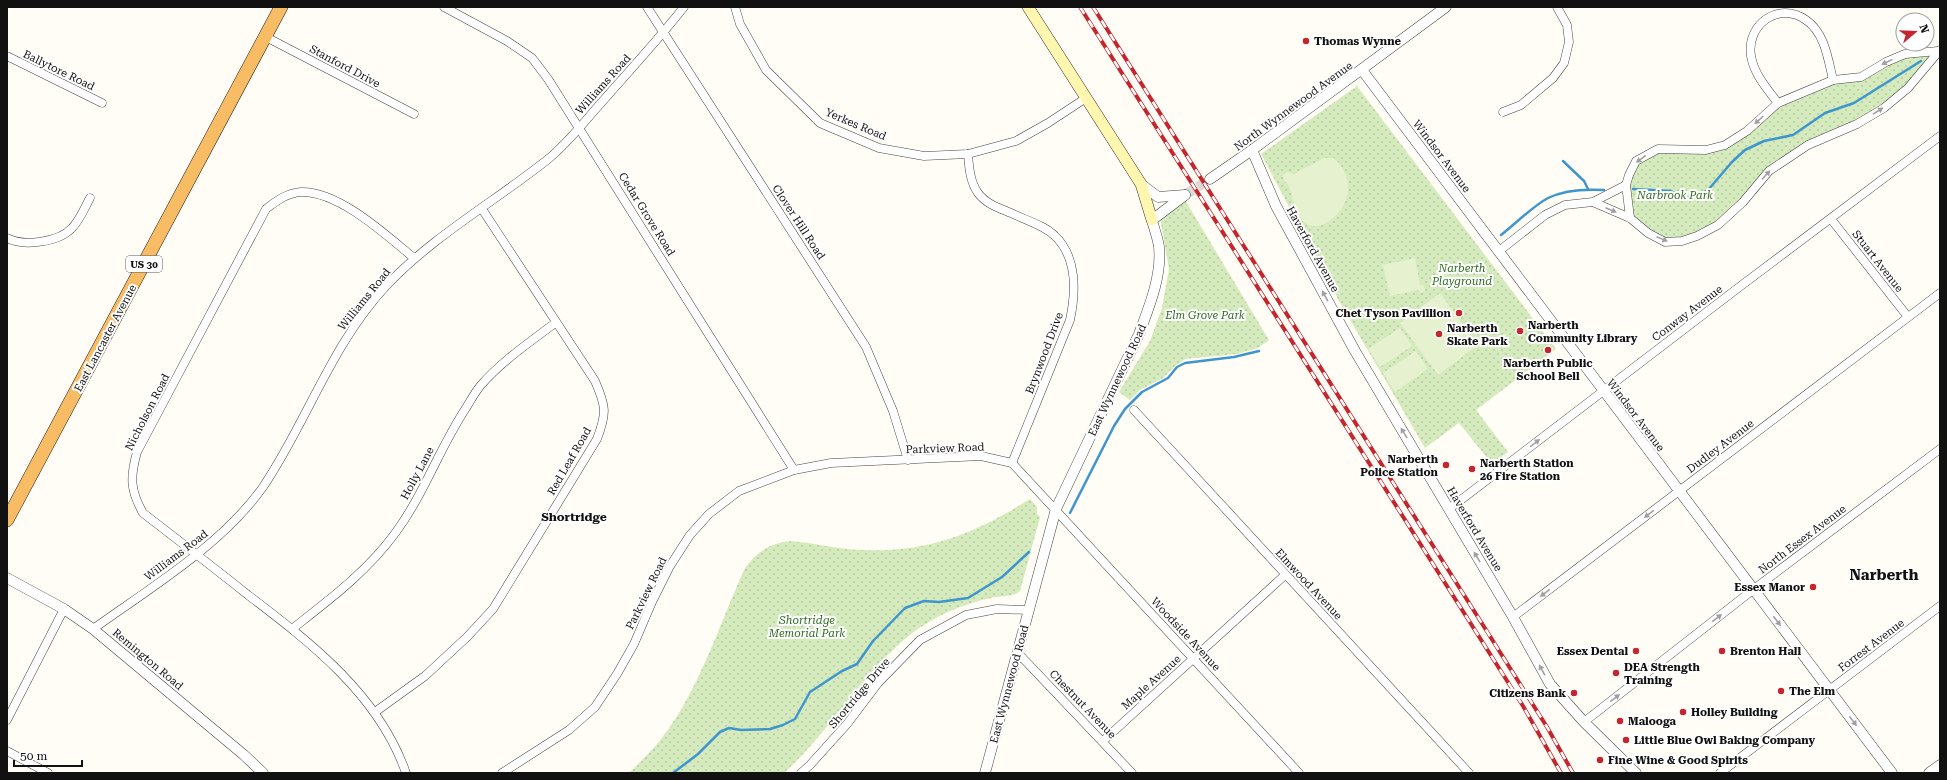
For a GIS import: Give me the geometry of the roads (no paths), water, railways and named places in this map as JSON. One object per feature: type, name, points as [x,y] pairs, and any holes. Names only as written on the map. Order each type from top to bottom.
[{"type":"highway","name":"East Lancaster Avenue","points":[[7,520],[281,7]]},
{"type":"main road","name":"East Wynnewood Road","points":[[1028,7],[1141,184],[1152,220]]},
{"type":"street","name":"Cedar Grove Road","points":[[444,7],[507,41],[532,58],[548,79],[794,470]]},
{"type":"street","name":"Clover Hill Road","points":[[647,7],[866,347],[890,404],[908,460]]},
{"type":"street","name":"Williams Road","points":[[93,630],[196,554],[228,528],[261,489],[276,467],[327,370],[355,325],[384,288],[414,258],[550,158],[663,33],[684,7]]},
{"type":"street","name":"Yerkes Road","points":[[735,7],[740,24],[766,70],[820,122],[879,148],[924,156],[968,154],[1016,141],[1048,123],[1086,98]]},
{"type":"street","name":"North Wynnewood Avenue","points":[[1210,179],[1362,70],[1446,7]]},
{"type":"street","points":[[1503,112],[1521,105],[1553,78],[1564,63],[1570,42],[1567,25],[1557,7]]},
{"type":"street","points":[[1778,103],[1755,69],[1751,55],[1751,39],[1757,26],[1771,15],[1786,12],[1806,20],[1817,32],[1827,52],[1833,80]]},
{"type":"street","name":"Stanford Drive","points":[[266,37],[414,114]]},
{"type":"street","points":[[1630,218],[1626,185],[1629,175],[1636,161],[1658,149],[1706,150],[1725,145],[1747,131],[1778,103],[1833,80],[1861,76],[1886,62],[1905,54],[1939,51]]},
{"type":"street","points":[[1593,202],[1630,218],[1648,233],[1665,242],[1682,240],[1711,229],[1743,202],[1769,171],[1808,145],[1857,124],[1884,108],[1908,88],[1939,51]]},
{"type":"street","name":"Ballytore Road","points":[[7,56],[102,103]]},
{"type":"street","name":"Windsor Avenue","points":[[1362,70],[1892,773]]},
{"type":"street","name":"Conway Avenue","points":[[1449,508],[1940,136]]},
{"type":"street","name":"Haverford Avenue","points":[[1252,150],[1276,206],[1355,351],[1513,617],[1550,684],[1584,722],[1636,773]]},
{"type":"street","name":"Brynwood Drive","points":[[968,154],[971,178],[978,193],[990,204],[1036,224],[1055,236],[1068,254],[1073,272],[1075,298],[1070,320],[1012,463]]},
{"type":"street","points":[[1141,184],[1158,197],[1185,195],[1152,220]]},
{"type":"street","points":[[1499,251],[1545,215],[1565,205],[1593,202],[1626,185]]},
{"type":"street","name":"Nicholson Road","points":[[406,773],[401,758],[375,712],[343,675],[292,629],[143,513],[136,502],[132,487],[132,472],[136,452],[266,209],[275,202],[288,195],[301,192],[320,195],[364,217],[414,258]]},
{"type":"street","points":[[7,238],[14,241],[34,243],[51,240],[72,229],[90,198]]},
{"type":"street","name":"Red Leaf Road","points":[[375,712],[425,676],[467,637],[493,609],[597,439],[604,420],[603,400],[595,381],[482,209]]},
{"type":"street","name":"Stuart Avenue","points":[[1831,219],[1908,317]]},
{"type":"street","name":"East Wynnewood Road","points":[[985,773],[1056,509],[1140,334],[1150,304],[1157,277],[1159,247],[1152,220]]},
{"type":"street","name":"Dudley Avenue","points":[[1513,617],[1940,293]]},
{"type":"street","name":"Holly Lane","points":[[292,629],[333,597],[370,564],[396,532],[418,496],[454,426],[481,386],[517,352],[555,322]]},
{"type":"street","name":"Elmwood Avenue","points":[[1134,410],[1469,773]]},
{"type":"street","name":"North Essex Avenue","points":[[1584,722],[1754,590],[1940,449]]},
{"type":"street","name":"Parkview Road","points":[[502,773],[569,730],[595,707],[617,674],[634,644],[652,602],[670,566],[690,535],[709,514],[739,491],[794,470],[831,463],[981,456],[1012,463]]},
{"type":"street","points":[[1012,463],[1056,509]]},
{"type":"street","name":"Woodside Avenue","points":[[1056,509],[1299,773]]},
{"type":"street","name":"Maple Avenue","points":[[1103,741],[1285,575]]},
{"type":"street","name":"Remington Road","points":[[7,578],[64,609],[93,630],[244,755],[263,773]]},
{"type":"street","name":"Forrest Avenue","points":[[1720,773],[1940,606]]},
{"type":"street","points":[[7,720],[64,609]]},
{"type":"street","name":"Shortridge Drive","points":[[801,773],[810,766],[847,724],[878,683],[920,640],[966,615],[997,609],[1028,610]]},
{"type":"street","name":"Chestnut Avenue","points":[[1017,652],[1132,773]]},
{"type":"street","points":[[7,751],[48,773]]},
{"type":"street","points":[[1929,773],[1940,764]]},
{"type":"waterway","points":[[1633,189],[1671,191],[1683,198],[1694,197],[1708,190],[1732,162],[1745,150],[1764,141],[1793,135],[1825,113],[1854,103],[1921,61]]},
{"type":"waterway","points":[[1563,161],[1584,181],[1588,189]]},
{"type":"waterway","points":[[1501,235],[1530,210],[1542,201],[1554,195],[1575,191],[1604,190]]},
{"type":"waterway","points":[[1070,513],[1114,426],[1125,409],[1142,392],[1168,378],[1177,367],[1185,363],[1234,357],[1259,351]]},
{"type":"waterway","points":[[673,773],[698,754],[720,732],[729,728],[741,730],[770,729],[795,719],[810,692],[842,671],[857,664],[873,641],[905,608],[924,601],[939,602],[968,598],[1002,577],[1029,552]]},
{"type":"tunnel","points":[[1185,195],[1210,179]]},
{"type":"railway","points":[[1080,7],[1523,706],[1561,773]]},
{"type":"railway","points":[[1093,7],[1547,727],[1573,773]]},
{"type":"place","name":"Thomas Wynne","points":[[1306,41]]},
{"type":"place","name":"Chet Tyson Pavillion","points":[[1459,313]]},
{"type":"place","name":"Narberth Community Library","points":[[1520,331]]},
{"type":"place","name":"Narberth Skate Park","points":[[1439,334]]},
{"type":"place","name":"Narberth Public School Bell","points":[[1548,350]]},
{"type":"place","name":"Narberth Police Station","points":[[1446,465]]},
{"type":"place","name":"Narberth Station 26 Fire Station","points":[[1472,469]]},
{"type":"place","name":"Essex Manor","points":[[1813,587]]},
{"type":"place","name":"Essex Dental","points":[[1636,651]]},
{"type":"place","name":"Brenton Hall","points":[[1722,651]]},
{"type":"place","name":"DEA Strength Training","points":[[1616,673]]},
{"type":"place","name":"The Elm","points":[[1781,691]]},
{"type":"place","name":"Citizens Bank","points":[[1574,693]]},
{"type":"place","name":"Holley Building","points":[[1683,712]]},
{"type":"place","name":"Malooga","points":[[1620,721]]},
{"type":"place","name":"Little Blue Owl Baking Company","points":[[1626,740]]},
{"type":"place","name":"Fine Wine & Good Spirits","points":[[1600,760]]},
{"type":"district","name":"Shortridge","points":[[574,517]]},
{"type":"district","name":"Narberth","points":[[1884,575]]},
{"type":"park label","name":"Narbrook Park","points":[[1675,195]]},
{"type":"park label","name":"Narberth Playground","points":[[1462,274]]},
{"type":"park label","name":"Elm Grove Park","points":[[1205,315]]},
{"type":"park label","name":"Shortridge Memorial Park","points":[[807,626]]}]
